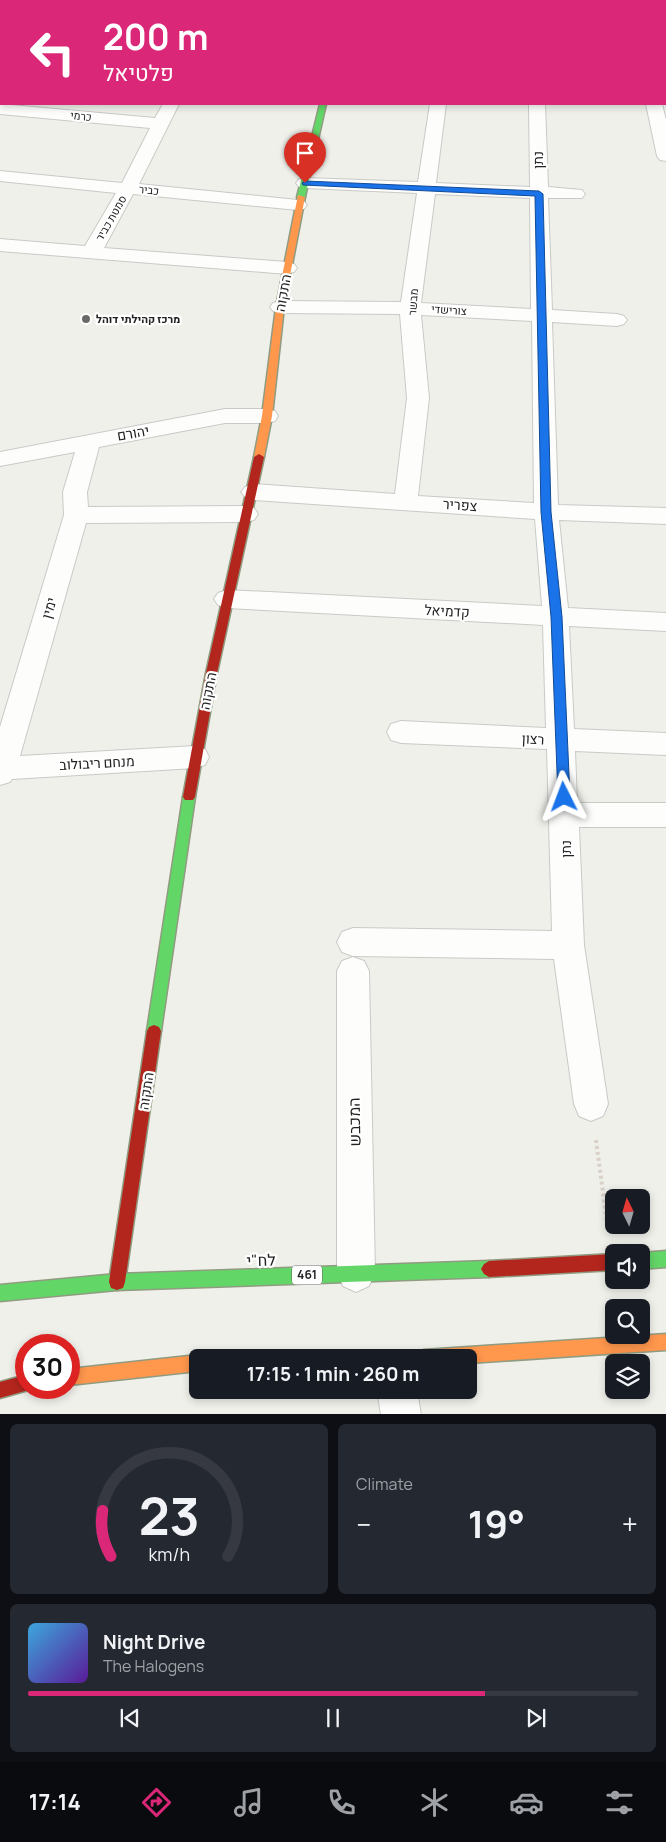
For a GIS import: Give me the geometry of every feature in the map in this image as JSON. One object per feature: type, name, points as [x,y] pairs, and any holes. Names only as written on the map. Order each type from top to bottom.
[{"type":"street","name":"סמטת כביר","points":[[91,253],[128,188],[171,105]]},
{"type":"street","name":"התקוה","points":[[117,1282],[195,757],[227,599],[250,503],[267,416],[280,307],[298,205],[305,183],[323,105]]},
{"type":"street","name":"מבשר","points":[[406,501],[418,398],[410,308],[438,105]]},
{"type":"street","name":"נתן","points":[[537,105],[546,512],[556,617],[565,816],[568,945],[591,1104]]},
{"type":"street","points":[[654,105],[666,156]]},
{"type":"street","name":"כרמי","points":[[0,109],[162,124]]},
{"type":"street","name":"כביר","points":[[0,176],[298,205]]},
{"type":"street","points":[[305,183],[539,194],[576,194]]},
{"type":"street","points":[[0,245],[287,268]]},
{"type":"street","name":"צורישדי","points":[[280,307],[410,308],[617,320]]},
{"type":"street","name":"יהורם","points":[[0,458],[225,416],[267,416]]},
{"type":"street","name":"ימין","points":[[0,770],[76,515],[75,492],[89,441]]},
{"type":"street","name":"צפריר","points":[[76,515],[250,503],[406,501],[546,512],[666,516]]},
{"type":"street","name":"קדמיאל","points":[[227,599],[666,622]]},
{"type":"street","name":"רצון","points":[[401,732],[666,744]]},
{"type":"street","name":"מנחם ריבולוב","points":[[0,770],[195,757]]},
{"type":"street","points":[[565,816],[666,815]]},
{"type":"street","name":"המכבש","points":[[356,1273],[353,957],[568,945]]},
{"type":"street","points":[[650,1260],[666,1259]]},
{"type":"street","name":"לח\"י","points":[[0,1293],[117,1282],[469,1270],[605,1262]]},
{"type":"street","points":[[477,1354],[666,1342]]},
{"type":"street","points":[[80,1376],[189,1363]]},
{"type":"street","points":[[0,1390],[15,1387]]},
{"type":"street","points":[[398,1399],[401,1414]]},
{"type":"path","points":[[591,1104],[610,1244]]},
{"type":"traffic: fast","points":[[301,197],[323,105]]},
{"type":"traffic: fast","points":[[154,1031],[189,797]]},
{"type":"traffic: fast","points":[[650,1260],[666,1259]]},
{"type":"traffic: fast","points":[[0,1293],[117,1282],[489,1269]]},
{"type":"traffic: slow","points":[[259,457],[267,416],[280,307],[301,197]]},
{"type":"traffic: slow","points":[[477,1354],[666,1342]]},
{"type":"traffic: slow","points":[[80,1376],[189,1364]]},
{"type":"traffic: jam","points":[[189,797],[211,673],[259,457]]},
{"type":"traffic: jam","points":[[117,1282],[154,1031]]},
{"type":"traffic: jam","points":[[489,1269],[605,1263]]},
{"type":"traffic: jam","points":[[0,1390],[15,1386]]},
{"type":"place","name":"מרכז קהילתי דוהל","points":[[86,319]]},
{"type":"route","points":[[305,183],[539,194],[546,512],[556,617],[564,797]]}]
